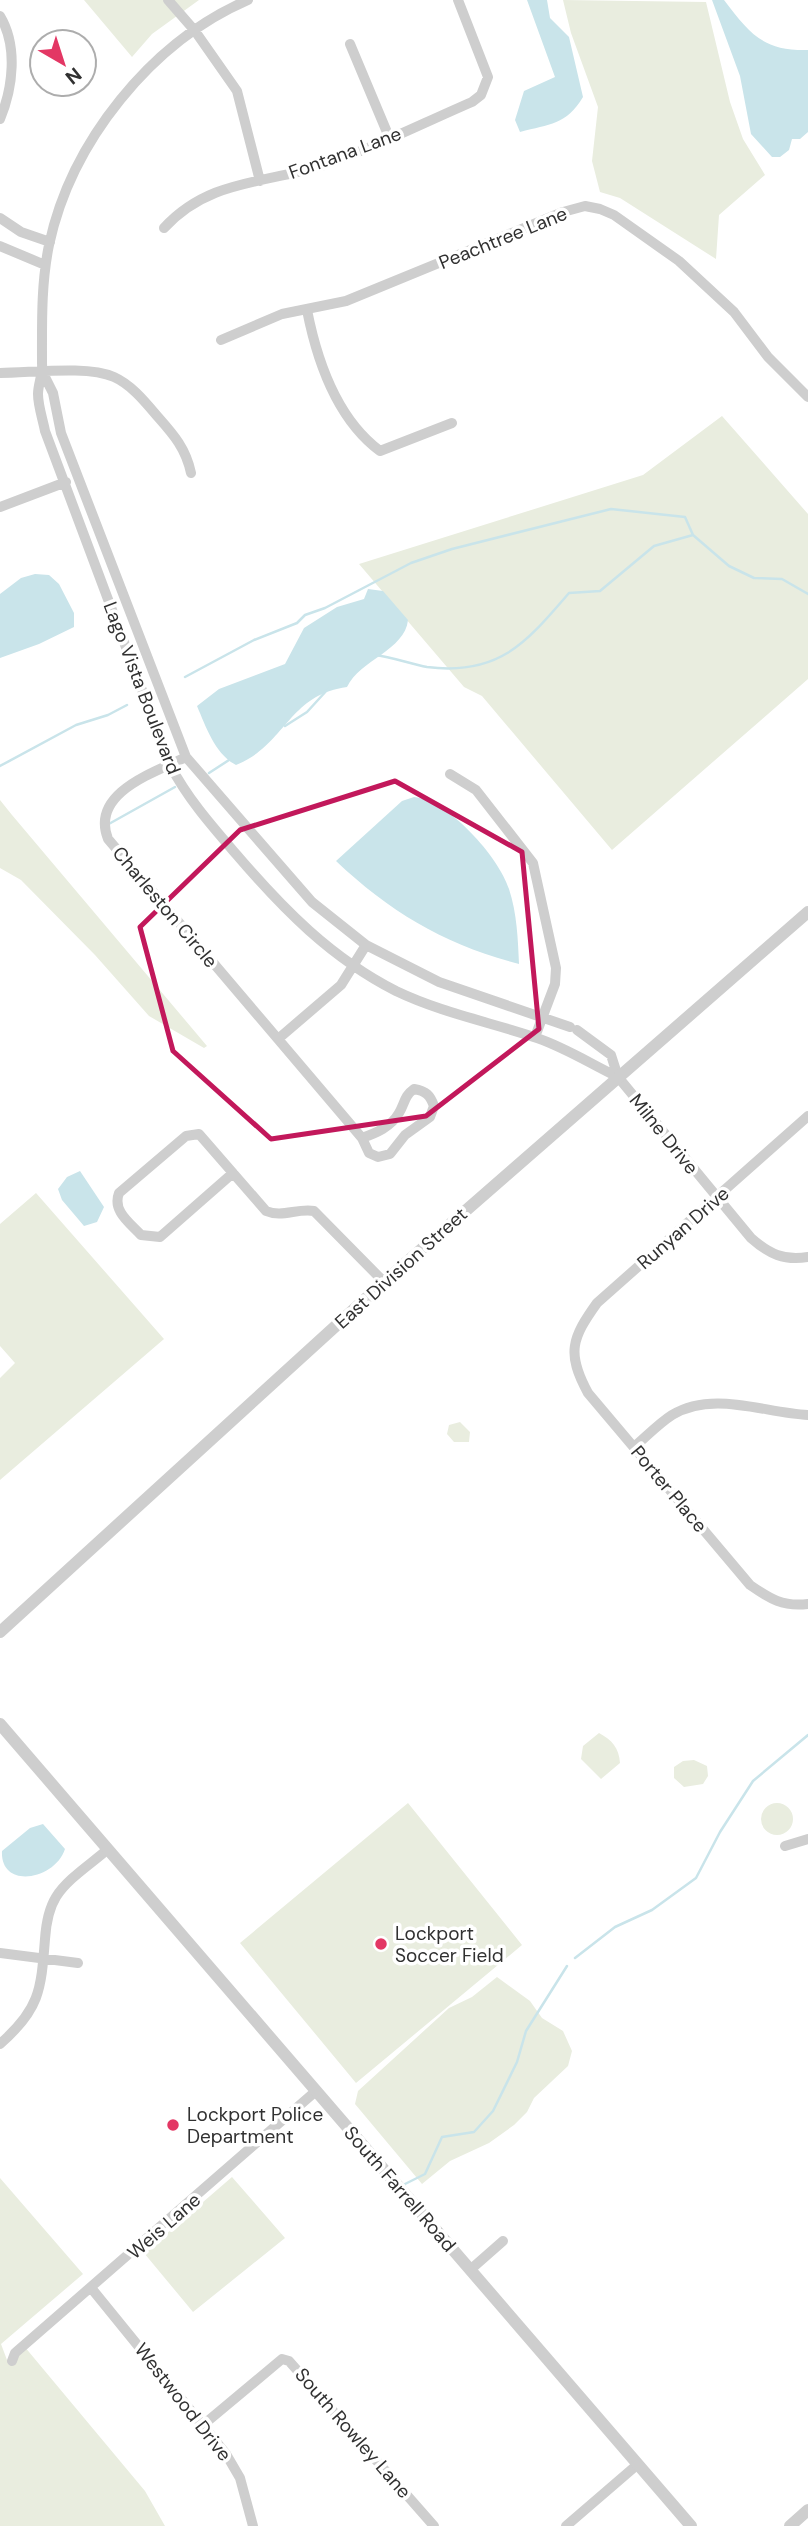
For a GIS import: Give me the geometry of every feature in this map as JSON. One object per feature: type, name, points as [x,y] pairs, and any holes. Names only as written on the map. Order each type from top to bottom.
[{"type":"street","points":[[168,0],[195,31],[237,91],[260,181]]},
{"type":"street","name":"Lago Vista Boulevard","points":[[248,0],[195,31],[160,57],[102,124],[61,204],[50,242],[41,316],[43,373],[38,394],[44,431],[170,765],[184,792],[264,888],[294,920],[355,967],[396,990],[444,1012],[535,1037],[618,1077]]},
{"type":"street","name":"Fontana Lane","points":[[164,228],[181,209],[207,194],[327,164],[472,102],[486,87],[488,77],[458,0]]},
{"type":"street","points":[[0,16],[11,54],[10,85],[0,119]]},
{"type":"street","points":[[351,44],[389,137]]},
{"type":"street","name":"Peachtree Lane","points":[[221,340],[258,322],[345,301],[563,212],[585,206],[614,215],[706,284],[734,312],[768,357],[808,397]]},
{"type":"street","points":[[0,218],[21,232],[50,242]]},
{"type":"street","points":[[0,246],[46,265]]},
{"type":"street","points":[[307,310],[313,343],[326,377],[343,407],[369,443],[380,451],[452,423]]},
{"type":"street","points":[[0,373],[95,372],[115,377],[145,402],[177,439],[187,454],[191,473]]},
{"type":"street","name":"Lago Vista Boulevard","points":[[43,373],[52,393],[61,433],[186,757],[312,902],[366,945],[439,982],[573,1028],[611,1055],[618,1077]]},
{"type":"street","points":[[0,507],[79,478]]},
{"type":"street","name":"Charleston Circle","points":[[186,757],[136,782],[113,800],[103,825],[108,839],[362,1138],[369,1153],[378,1157],[390,1154],[405,1135],[430,1117],[434,1106],[430,1097],[424,1091],[414,1089],[406,1095],[399,1113],[389,1125],[362,1138]]},
{"type":"street","points":[[450,774],[476,790],[533,863],[556,968],[555,984],[535,1037]]},
{"type":"street","name":"East Division Street","points":[[0,1632],[384,1282],[808,912]]},
{"type":"street","points":[[278,1039],[341,985],[355,967],[366,945]]},
{"type":"street","points":[[583,1058],[596,1042]]},
{"type":"street","name":"Milne Drive","points":[[618,1077],[717,1199],[768,1253],[794,1259],[808,1257]]},
{"type":"street","name":"Runyan Drive","points":[[573,1350],[581,1327],[597,1303],[808,1116]]},
{"type":"street","points":[[233,1173],[160,1237],[141,1235],[119,1211],[116,1201],[119,1194],[191,1133],[199,1134],[233,1173],[266,1211],[276,1215],[301,1208],[314,1211],[384,1282]]},
{"type":"street","name":"Porter Place","points":[[573,1350],[575,1370],[588,1392],[750,1585],[771,1600],[791,1606],[808,1604]]},
{"type":"street","points":[[634,1447],[672,1415],[696,1405],[723,1403],[808,1415]]},
{"type":"street","name":"South Farrell Road","points":[[0,1724],[691,2526]]},
{"type":"street","points":[[785,1846],[808,1839]]},
{"type":"street","points":[[0,2044],[21,2026],[33,2008],[43,1959],[47,1919],[56,1896],[108,1849]]},
{"type":"street","points":[[0,1953],[78,1963]]},
{"type":"street","name":"Weis Lane","points":[[12,2361],[15,2353],[92,2290],[316,2091]]},
{"type":"street","points":[[470,2270],[503,2241]]},
{"type":"street","name":"Westwood Drive","points":[[92,2290],[203,2425],[240,2478],[253,2526]]},
{"type":"street","name":"South Rowley Lane","points":[[203,2425],[282,2359],[289,2361],[434,2526]]},
{"type":"street","points":[[566,2526],[638,2464]]},
{"type":"street","points":[[790,2526],[808,2510]]},
{"type":"highlighted area","points":[[395,781],[522,852],[539,1029],[426,1116],[271,1139],[173,1051],[140,927],[240,830]]},
{"type":"shaded area","points":[[84,0],[199,0],[152,34],[132,57]]},
{"type":"shaded area","points":[[563,0],[706,2],[730,102],[743,139],[765,175],[719,215],[716,259],[620,198],[600,192],[592,161],[598,107],[571,33]]},
{"type":"shaded area","points":[[722,416],[808,514],[808,679],[612,850],[482,696],[464,687],[359,564],[643,475]]},
{"type":"shaded area","points":[[0,800],[207,1046],[204,1048],[149,1016],[95,955],[21,880],[0,868]]},
{"type":"shaded area","points":[[36,1193],[164,1339],[0,1480],[0,1378],[15,1363],[0,1346],[0,1224]]},
{"type":"shaded area","points":[[460,1422],[470,1432],[469,1442],[454,1442],[447,1434],[449,1425]]},
{"type":"shaded area","points":[[599,1733],[614,1745],[620,1763],[601,1779],[581,1759],[583,1746]]},
{"type":"shaded area","points":[[694,1760],[707,1766],[708,1776],[703,1784],[684,1787],[674,1778],[674,1767],[683,1761]]},
{"type":"shaded area","name":"Lockport Soccer Field","points":[[408,1803],[522,1945],[356,2083],[240,1943]]},
{"type":"shaded area","points":[[777,1803],[788,1808],[793,1819],[788,1830],[777,1835],[766,1830],[761,1819],[766,1808]]},
{"type":"shaded area","points":[[497,1977],[530,2001],[542,2018],[563,2031],[572,2051],[568,2066],[534,2098],[527,2112],[514,2125],[489,2143],[450,2161],[422,2184],[355,2104],[358,2091],[449,2008],[472,1997]]},
{"type":"shaded area","points":[[232,2177],[285,2238],[193,2312],[144,2253]]},
{"type":"shaded area","points":[[0,2178],[83,2274],[1,2344],[7,2360],[24,2346],[145,2491],[165,2526],[0,2526]]},
{"type":"water","points":[[527,0],[547,0],[550,18],[569,37],[583,97],[564,118],[549,125],[520,132],[515,120],[524,91],[555,77]]},
{"type":"water","points":[[712,0],[724,0],[750,31],[769,44],[793,50],[808,50],[808,132],[800,139],[792,139],[789,150],[780,157],[772,157],[751,134],[740,76]]},
{"type":"water","points":[[35,574],[49,575],[59,584],[74,613],[74,627],[39,644],[0,658],[0,594],[21,578]]},
{"type":"water","points":[[368,589],[383,591],[408,620],[399,639],[362,669],[347,687],[327,692],[299,710],[266,746],[253,756],[236,765],[229,760],[212,739],[197,706],[219,689],[285,664],[304,628],[337,607],[364,599]]},
{"type":"water","points":[[414,797],[442,808],[456,819],[495,862],[512,898],[519,964],[467,947],[421,925],[378,896],[336,861],[402,801]]},
{"type":"water","points":[[80,1171],[104,1207],[97,1222],[84,1226],[62,1200],[58,1189],[67,1177]]},
{"type":"water","points":[[43,1824],[65,1849],[59,1860],[40,1874],[18,1876],[10,1872],[4,1863],[2,1851],[30,1828]]},
{"type":"waterway","points":[[185,677],[254,640],[297,623],[305,615],[325,608],[411,563],[452,549],[611,509],[685,517],[693,535],[729,566],[754,578],[782,579],[808,594]]},
{"type":"waterway","points":[[374,655],[427,667],[474,666],[492,661],[524,641],[569,593],[600,591],[654,546],[693,535]]},
{"type":"waterway","points":[[285,726],[307,712],[328,689]]},
{"type":"waterway","points":[[0,766],[76,725],[108,715],[127,705]]},
{"type":"waterway","points":[[209,773],[229,760]]},
{"type":"waterway","points":[[107,825],[175,787]]},
{"type":"waterway","points":[[575,1958],[615,1927],[652,1910],[696,1878],[720,1832],[753,1781],[808,1735]]},
{"type":"waterway","points":[[403,2185],[425,2174],[442,2137],[474,2132],[493,2111],[517,2062],[526,2031],[567,1966]]},
{"type":"place","name":"Lockport Soccer Field","points":[[381,1944]]},
{"type":"place","name":"Lockport Police Department","points":[[173,2125]]}]
